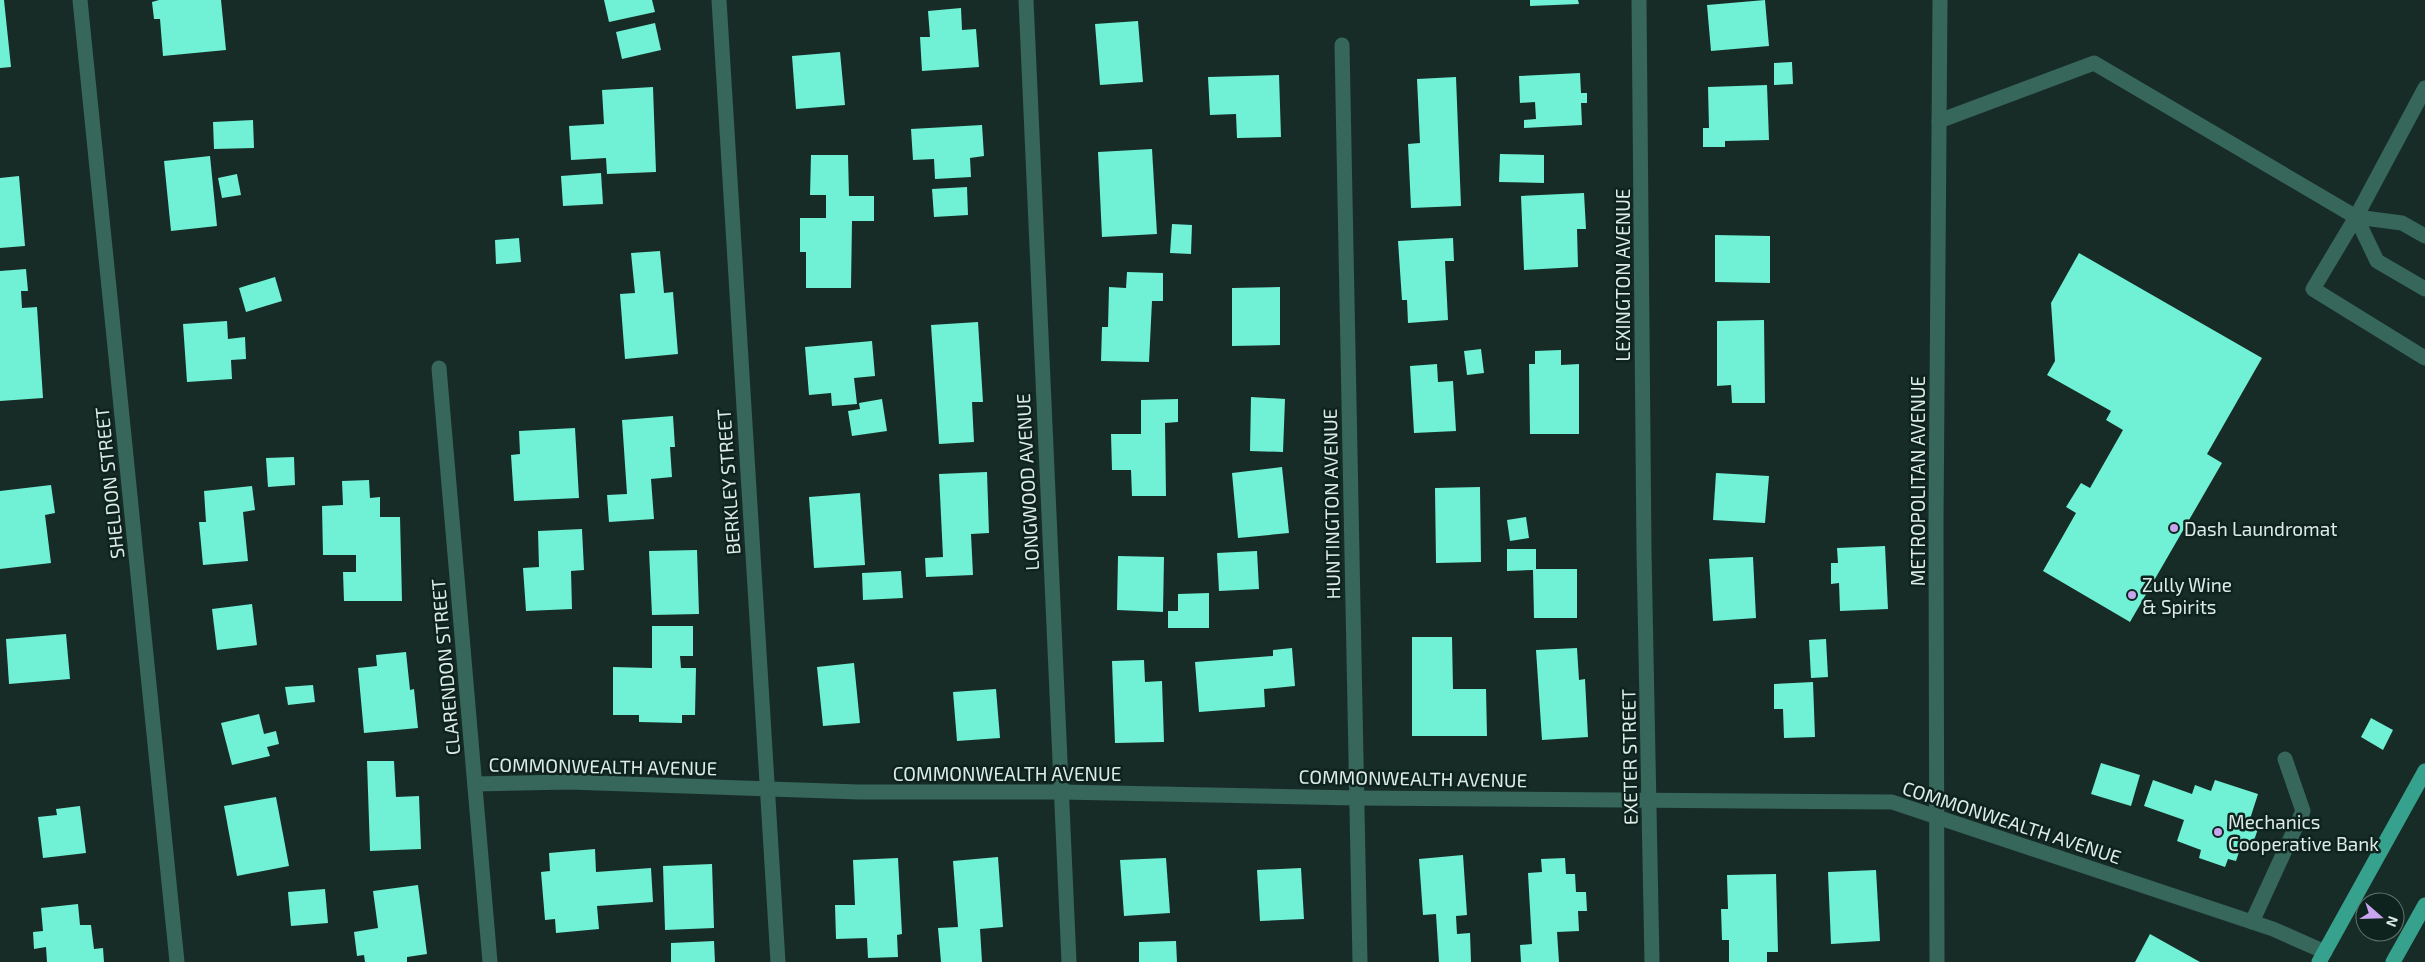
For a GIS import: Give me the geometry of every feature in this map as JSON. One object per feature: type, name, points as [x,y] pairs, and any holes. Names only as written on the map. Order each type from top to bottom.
[{"type":"main road","points":[[2322,957],[2425,771]]},
{"type":"main road","points":[[2393,962],[2425,905]]},
{"type":"street","name":"SHELDON STREET","points":[[80,0],[177,962]]},
{"type":"street","name":"BERKLEY STREET","points":[[719,0],[778,962]]},
{"type":"street","name":"LONGWOOD AVENUE","points":[[1026,0],[1069,962]]},
{"type":"street","name":"LEXINGTON AVENUE","points":[[1639,0],[1644,551]]},
{"type":"street","name":"METROPOLITAN AVENUE","points":[[1937,962],[1936,524],[1940,0]]},
{"type":"street","name":"HUNTINGTON AVENUE","points":[[1342,44],[1360,962]]},
{"type":"street","points":[[1939,121],[2094,63],[2356,216],[2402,223],[2425,236]]},
{"type":"street","points":[[2425,88],[2356,216],[2313,289],[2425,358]]},
{"type":"street","points":[[2356,216],[2377,261],[2425,289]]},
{"type":"street","name":"CLARENDON STREET","points":[[439,368],[490,962]]},
{"type":"street","name":"EXETER STREET","points":[[1644,551],[1652,962]]},
{"type":"street","points":[[2252,922],[2302,811],[2285,759]]},
{"type":"street","name":"COMMONWEALTH AVENUE","points":[[475,784],[569,782],[859,792],[1062,792],[1357,798],[1892,802],[2290,935],[2322,957]]},
{"type":"building","points":[[0,0],[4,0],[11,67],[0,68]]},
{"type":"building","points":[[159,0],[221,0],[226,50],[163,56],[160,19],[154,19],[152,2]]},
{"type":"building","points":[[604,0],[652,0],[655,12],[609,22]]},
{"type":"building","points":[[1530,0],[1578,0],[1579,4],[1530,6]]},
{"type":"building","points":[[1765,0],[1769,46],[1711,51],[1707,5]]},
{"type":"building","points":[[961,8],[962,30],[976,29],[979,67],[922,71],[920,37],[930,37],[928,11]]},
{"type":"building","points":[[1138,21],[1143,82],[1100,85],[1095,24]]},
{"type":"building","points":[[655,23],[661,50],[622,59],[616,32]]},
{"type":"building","points":[[840,52],[845,105],[796,109],[792,56]]},
{"type":"building","points":[[1792,62],[1793,84],[1774,85],[1774,63]]},
{"type":"building","points":[[1580,73],[1581,93],[1587,93],[1587,103],[1581,103],[1582,125],[1524,128],[1524,120],[1536,119],[1535,102],[1520,103],[1519,76]]},
{"type":"building","points":[[1279,75],[1281,137],[1237,138],[1236,114],[1210,115],[1208,77]]},
{"type":"building","points":[[1456,77],[1461,206],[1411,208],[1408,144],[1420,143],[1417,79]]},
{"type":"building","points":[[1767,85],[1769,140],[1725,141],[1725,147],[1703,147],[1703,128],[1709,128],[1708,87]]},
{"type":"building","points":[[653,87],[656,172],[607,174],[606,158],[571,160],[569,126],[604,124],[602,90]]},
{"type":"building","points":[[253,120],[254,148],[214,149],[213,122]]},
{"type":"building","points":[[982,125],[984,156],[970,158],[971,177],[935,179],[934,159],[913,160],[911,129]]},
{"type":"building","points":[[1152,149],[1157,234],[1102,237],[1098,152]]},
{"type":"building","points":[[1500,154],[1544,155],[1544,183],[1499,182]]},
{"type":"building","points":[[811,155],[848,155],[849,196],[874,196],[874,221],[852,221],[851,288],[806,288],[806,252],[800,252],[800,218],[826,218],[826,195],[810,195]]},
{"type":"building","points":[[210,156],[217,226],[171,231],[164,161]]},
{"type":"building","points":[[601,173],[603,204],[563,206],[561,176]]},
{"type":"building","points":[[237,174],[241,195],[222,198],[218,178]]},
{"type":"building","points":[[19,176],[25,246],[0,248],[0,178]]},
{"type":"building","points":[[967,187],[968,215],[934,217],[932,189]]},
{"type":"building","points":[[1584,193],[1586,229],[1577,229],[1578,267],[1524,270],[1521,196]]},
{"type":"building","points":[[1172,224],[1192,225],[1191,254],[1170,253]]},
{"type":"building","points":[[1715,235],[1770,236],[1770,283],[1715,282]]},
{"type":"building","points":[[519,238],[521,262],[496,264],[495,240]]},
{"type":"building","points":[[1453,238],[1454,261],[1445,261],[1448,320],[1408,323],[1407,300],[1402,300],[1398,241]]},
{"type":"building","points":[[660,251],[664,293],[673,292],[678,354],[625,359],[620,294],[635,293],[631,253]]},
{"type":"building","points":[[2079,253],[2262,358],[2207,454],[2222,463],[2130,622],[2043,571],[2076,513],[2066,507],[2081,483],[2090,488],[2123,430],[2106,420],[2111,411],[2047,375],[2055,361],[2051,303]]},
{"type":"building","points":[[26,269],[28,291],[21,291],[22,308],[37,307],[43,398],[0,401],[0,271]]},
{"type":"building","points":[[1127,272],[1163,273],[1163,301],[1152,301],[1149,362],[1101,361],[1102,327],[1108,327],[1109,287],[1126,288]]},
{"type":"building","points":[[275,277],[282,301],[246,312],[239,288]]},
{"type":"building","points":[[1280,287],[1280,345],[1232,346],[1232,288]]},
{"type":"building","points":[[1764,320],[1765,403],[1732,403],[1731,385],[1717,386],[1717,321]]},
{"type":"building","points":[[227,321],[228,339],[245,337],[246,359],[231,360],[232,379],[187,382],[183,324]]},
{"type":"building","points":[[978,322],[983,402],[972,402],[974,442],[939,444],[931,325]]},
{"type":"building","points":[[872,341],[875,376],[854,378],[857,404],[832,406],[831,393],[809,395],[805,347]]},
{"type":"building","points":[[1481,349],[1484,373],[1467,375],[1464,351]]},
{"type":"building","points":[[1561,350],[1561,365],[1579,364],[1579,434],[1530,434],[1529,364],[1535,364],[1535,351]]},
{"type":"building","points":[[1437,364],[1438,382],[1453,381],[1456,431],[1414,433],[1410,366]]},
{"type":"building","points":[[1251,397],[1285,399],[1283,452],[1250,451]]},
{"type":"building","points":[[882,399],[887,431],[852,436],[848,411],[860,409],[859,403]]},
{"type":"building","points":[[1178,399],[1178,422],[1165,423],[1166,496],[1132,496],[1131,470],[1112,470],[1111,434],[1141,434],[1141,400]]},
{"type":"building","points":[[673,416],[675,447],[670,447],[672,477],[651,479],[654,519],[609,522],[607,495],[627,494],[622,420]]},
{"type":"building","points":[[575,428],[579,498],[514,501],[511,455],[520,454],[519,431]]},
{"type":"building","points":[[294,457],[295,485],[268,487],[266,458]]},
{"type":"building","points":[[1282,467],[1289,533],[1238,538],[1232,473]]},
{"type":"building","points":[[987,472],[989,533],[971,534],[973,575],[926,577],[925,558],[943,557],[939,474]]},
{"type":"building","points":[[1716,473],[1769,476],[1765,523],[1713,520]]},
{"type":"building","points":[[369,480],[370,498],[380,497],[380,517],[400,517],[402,601],[344,601],[343,572],[356,572],[356,555],[323,555],[322,506],[343,505],[342,481]]},
{"type":"building","points":[[51,485],[55,513],[45,515],[51,563],[0,569],[0,491]]},
{"type":"building","points":[[252,486],[255,510],[243,512],[248,561],[203,565],[199,522],[206,522],[204,491]]},
{"type":"building","points":[[1480,487],[1481,562],[1436,563],[1435,488]]},
{"type":"building","points":[[860,493],[865,565],[814,568],[809,497]]},
{"type":"building","points":[[1526,517],[1529,538],[1510,541],[1507,520]]},
{"type":"building","points":[[582,529],[584,570],[571,571],[572,609],[526,611],[523,568],[539,567],[538,531]]},
{"type":"building","points":[[1885,546],[1888,609],[1840,611],[1839,583],[1831,584],[1831,563],[1838,563],[1837,548]]},
{"type":"building","points":[[1507,549],[1536,549],[1536,569],[1577,569],[1577,618],[1534,618],[1533,570],[1507,571]]},
{"type":"building","points":[[697,550],[699,614],[652,615],[649,551]]},
{"type":"building","points":[[1257,551],[1259,589],[1219,591],[1217,553]]},
{"type":"building","points":[[1118,556],[1164,557],[1163,612],[1117,610]]},
{"type":"building","points":[[1753,557],[1756,618],[1713,621],[1709,559]]},
{"type":"building","points":[[901,571],[903,598],[863,600],[862,573]]},
{"type":"building","points":[[1209,593],[1209,628],[1168,628],[1168,611],[1178,611],[1178,594]]},
{"type":"building","points":[[252,604],[257,645],[217,650],[212,609]]},
{"type":"building","points":[[652,626],[693,626],[693,656],[680,656],[681,668],[696,668],[695,715],[682,715],[682,723],[639,722],[639,715],[613,715],[613,667],[652,668]]},
{"type":"building","points":[[66,634],[70,679],[9,684],[6,639]]},
{"type":"building","points":[[1412,637],[1452,637],[1453,689],[1486,689],[1487,736],[1412,736]]},
{"type":"building","points":[[1826,639],[1828,677],[1811,678],[1809,640]]},
{"type":"building","points":[[1292,648],[1295,686],[1264,689],[1265,707],[1199,712],[1195,662],[1273,656],[1273,650]]},
{"type":"building","points":[[1577,648],[1579,680],[1585,679],[1588,737],[1542,740],[1536,650]]},
{"type":"building","points":[[406,652],[410,690],[414,689],[418,728],[364,733],[358,668],[377,666],[376,655]]},
{"type":"building","points":[[1144,660],[1145,682],[1162,681],[1164,742],[1115,743],[1112,661]]},
{"type":"building","points":[[854,663],[860,723],[823,726],[817,667]]},
{"type":"building","points":[[1813,682],[1815,737],[1784,738],[1783,709],[1774,709],[1774,684]]},
{"type":"building","points":[[313,685],[315,702],[288,705],[285,687]]},
{"type":"building","points":[[996,689],[1000,738],[957,741],[953,692]]},
{"type":"building","points":[[259,714],[264,734],[276,731],[279,744],[267,747],[270,756],[232,765],[221,723]]},
{"type":"building","points":[[2371,718],[2393,730],[2383,750],[2361,737]]},
{"type":"building","points":[[367,761],[394,761],[396,797],[419,796],[421,849],[370,851]]},
{"type":"building","points":[[2101,763],[2140,775],[2131,806],[2091,794]]},
{"type":"building","name":"Mechanics Cooperative Bank","points":[[2153,780],[2192,794],[2195,785],[2211,791],[2215,780],[2258,794],[2250,819],[2260,823],[2251,849],[2241,846],[2236,861],[2228,859],[2225,867],[2199,858],[2201,850],[2177,841],[2184,820],[2144,806]]},
{"type":"building","points":[[276,797],[289,866],[237,876],[224,806]]},
{"type":"building","points":[[80,806],[86,853],[43,858],[38,817],[57,815],[56,809]]},
{"type":"building","points":[[595,849],[596,872],[651,868],[653,902],[597,906],[599,929],[556,933],[555,919],[545,920],[541,872],[550,871],[549,853]]},
{"type":"building","points":[[1463,855],[1467,915],[1456,916],[1457,934],[1470,933],[1471,962],[1439,962],[1436,914],[1423,915],[1419,859]]},
{"type":"building","points":[[998,857],[1003,927],[980,929],[982,962],[941,962],[938,928],[958,927],[953,861]]},
{"type":"building","points":[[898,858],[902,934],[897,935],[898,957],[868,958],[867,938],[836,939],[835,905],[855,905],[853,860]]},
{"type":"building","points":[[1166,858],[1170,913],[1124,916],[1120,860]]},
{"type":"building","points":[[1565,858],[1566,874],[1575,874],[1576,892],[1586,892],[1587,911],[1578,911],[1579,931],[1557,932],[1559,962],[1521,962],[1520,945],[1532,944],[1528,873],[1542,872],[1541,859]]},
{"type":"building","points":[[712,864],[714,928],[665,930],[663,866]]},
{"type":"building","points":[[1301,868],[1304,919],[1260,921],[1257,870]]},
{"type":"building","points":[[1876,870],[1880,941],[1831,944],[1828,872]]},
{"type":"building","points":[[1776,874],[1778,952],[1767,952],[1767,962],[1729,962],[1729,940],[1722,940],[1721,909],[1728,909],[1727,875]]},
{"type":"building","points":[[418,885],[427,954],[407,957],[407,962],[365,962],[364,955],[357,956],[354,932],[378,928],[373,891]]},
{"type":"building","points":[[325,889],[328,923],[291,926],[288,892]]},
{"type":"building","points":[[78,904],[80,925],[91,925],[94,949],[103,948],[104,962],[47,962],[46,947],[34,949],[33,932],[43,931],[41,908]]},
{"type":"building","points":[[2150,934],[2200,962],[2135,962]]},
{"type":"building","points":[[714,941],[715,962],[671,962],[671,943]]},
{"type":"building","points":[[1176,941],[1177,962],[1139,962],[1139,942]]},
{"type":"place","name":"Dash Laundromat","points":[[2174,528]]},
{"type":"place","name":"Zully Wine & Spirits","points":[[2132,595]]},
{"type":"place","name":"Mechanics Cooperative Bank","points":[[2218,832]]}]
